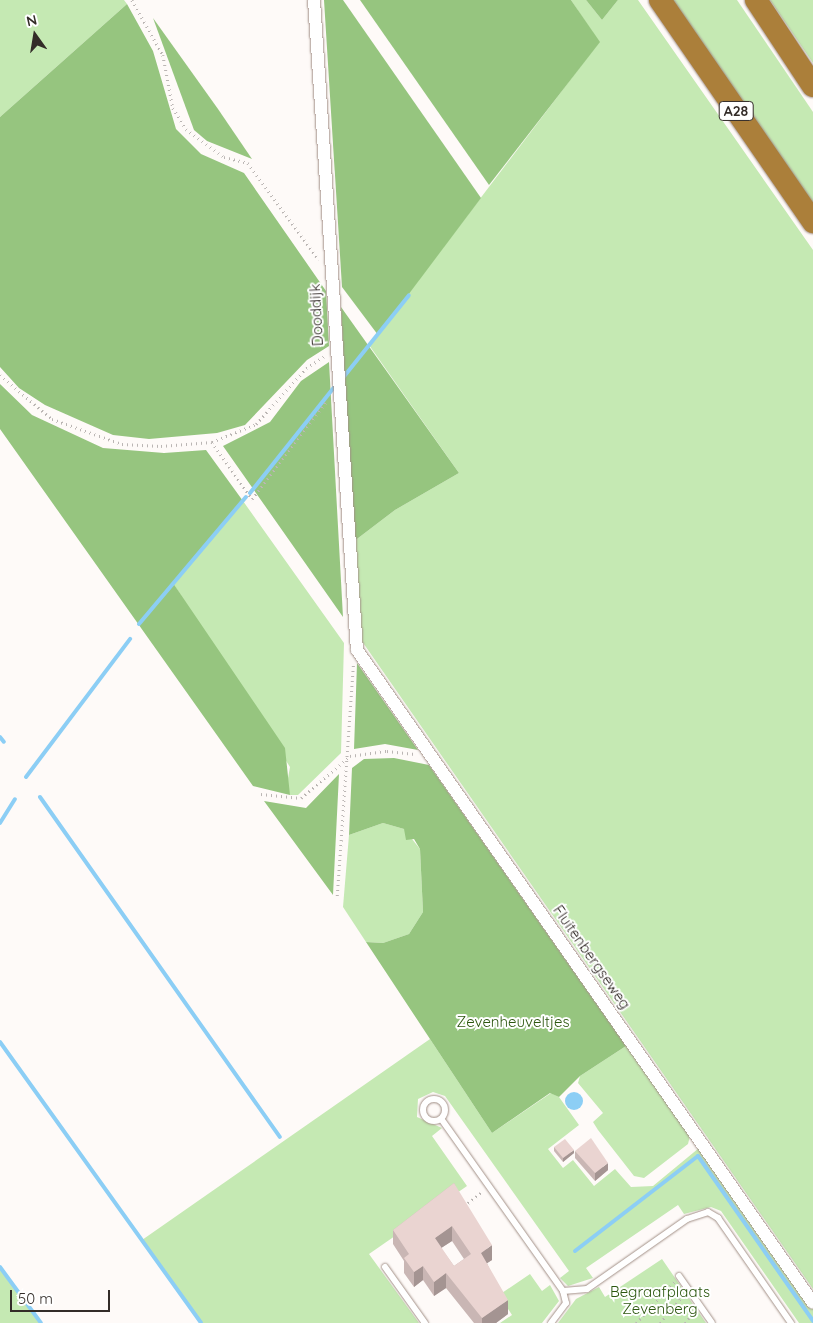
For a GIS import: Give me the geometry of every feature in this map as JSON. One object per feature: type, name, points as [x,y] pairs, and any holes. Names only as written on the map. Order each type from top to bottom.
[{"type":"highway","name":"A28","points":[[660,0],[813,222]]},
{"type":"highway","points":[[756,0],[813,86]]},
{"type":"street","name":"Dooddijk","points":[[314,0],[352,628]]},
{"type":"street","name":"Fluitenbergseweg","points":[[352,628],[355,645],[813,1303]]},
{"type":"lane","points":[[442,1120],[563,1291],[566,1303],[551,1323]]},
{"type":"lane","points":[[563,1291],[587,1289],[687,1219],[708,1212],[718,1218],[791,1323]]},
{"type":"lane","points":[[385,1267],[425,1323]]},
{"type":"lane","points":[[679,1276],[712,1323]]},
{"type":"path","points":[[132,0],[163,55],[173,108],[186,129],[224,157],[248,163],[330,275]]},
{"type":"path","points":[[0,375],[52,419],[122,444],[212,442],[256,424],[306,368],[334,352]]},
{"type":"path","points":[[212,442],[252,499],[337,391]]},
{"type":"path","points":[[337,896],[355,645]]},
{"type":"path","points":[[261,794],[301,798],[348,758],[387,751],[431,755]]},
{"type":"path","points":[[462,1208],[489,1187]]},
{"type":"path","points":[[636,1323],[679,1276]]},
{"type":"path","points":[[660,1323],[689,1290]]},
{"type":"path","points":[[685,1323],[700,1306]]},
{"type":"green space","points":[[0,0],[124,0],[127,4],[0,117]]},
{"type":"green space","points":[[324,0],[343,0],[481,198],[378,335],[342,287]]},
{"type":"green space","points":[[360,0],[571,0],[600,42],[489,185]]},
{"type":"green space","points":[[571,0],[586,0],[602,20],[618,0],[638,0],[813,250],[813,1289],[359,637],[353,542],[395,510],[459,473],[369,345],[599,42]]},
{"type":"green space","points":[[586,0],[618,0],[602,20]]},
{"type":"green space","points":[[670,0],[737,0],[813,112],[813,204]]},
{"type":"green space","points":[[770,0],[813,0],[813,63]]},
{"type":"green space","points":[[127,4],[153,51],[176,129],[201,154],[244,173],[326,291],[329,346],[307,360],[245,425],[217,433],[149,439],[113,435],[45,405],[19,388],[0,367],[0,117]]},
{"type":"green space","points":[[153,18],[252,159],[207,141],[194,130]]},
{"type":"green space","points":[[341,307],[459,473],[395,510],[353,542]]},
{"type":"green space","points":[[329,362],[343,617],[223,446],[270,422],[301,381]]},
{"type":"green space","points":[[0,384],[32,415],[103,448],[164,453],[206,450],[243,501],[173,583],[285,748],[290,795],[253,786],[0,429]]},
{"type":"green space","points":[[243,501],[344,643],[341,753],[298,795],[290,795],[286,789],[290,767],[173,583]]},
{"type":"green space","points":[[357,663],[418,750],[385,744],[354,749]]},
{"type":"green space","name":"Zevenheuveltjes","points":[[394,758],[429,765],[626,1046],[580,1076],[559,1097],[550,1093],[492,1133],[366,942],[383,943],[409,934],[423,912],[420,849],[414,839],[406,840],[404,829],[383,823],[349,835],[352,768],[364,759]]},
{"type":"green space","points":[[339,774],[333,895],[264,801],[306,808]]},
{"type":"green space","points":[[383,823],[404,829],[420,849],[423,912],[409,934],[383,943],[366,942],[343,907],[349,835]]},
{"type":"green space","points":[[430,1039],[492,1133],[551,1093],[559,1097],[579,1125],[548,1149],[563,1168],[573,1160],[594,1186],[615,1169],[631,1187],[653,1186],[699,1148],[813,1309],[813,1323],[799,1323],[721,1211],[711,1207],[684,1214],[678,1205],[586,1268],[593,1278],[568,1286],[560,1278],[569,1271],[445,1096],[433,1092],[418,1099],[417,1117],[442,1128],[432,1136],[467,1186],[369,1254],[419,1323],[201,1323],[142,1240]]},
{"type":"green space","points":[[626,1046],[690,1136],[688,1144],[644,1178],[634,1176],[598,1130],[593,1122],[603,1113],[578,1083],[580,1076]]},
{"type":"green space","name":"Begraafplaats Zevenberg","points":[[662,1259],[706,1323],[558,1323],[576,1299],[599,1287],[605,1297]]},
{"type":"green space","points":[[0,1268],[40,1323],[0,1323]]},
{"type":"green space","points":[[530,1274],[542,1291],[550,1285],[559,1301],[542,1323],[500,1323],[512,1315],[499,1295]]},
{"type":"water","points":[[570,1092],[578,1092],[583,1097],[581,1108],[570,1110],[565,1105],[565,1097]]},
{"type":"building","points":[[591,1138],[608,1163],[595,1173],[575,1151]]},
{"type":"building","points":[[565,1139],[574,1150],[563,1158],[554,1147]]},
{"type":"building","points":[[454,1183],[492,1245],[481,1253],[508,1300],[482,1318],[446,1273],[434,1282],[423,1266],[414,1272],[404,1258],[409,1254],[393,1230]],"holes":[[[452,1226],[471,1254],[454,1266],[435,1238]]]},
{"type":"waterway","points":[[342,379],[409,295]]},
{"type":"waterway","points":[[250,493],[335,386]]},
{"type":"waterway","points":[[139,624],[246,497]]},
{"type":"waterway","points":[[26,777],[130,639]]},
{"type":"waterway","points":[[0,737],[4,742]]},
{"type":"waterway","points":[[40,797],[280,1137]]},
{"type":"waterway","points":[[0,823],[15,799]]},
{"type":"waterway","points":[[0,1042],[201,1323]]},
{"type":"waterway","points":[[575,1251],[698,1156],[813,1321]]},
{"type":"waterway","points":[[0,1267],[41,1323]]}]
